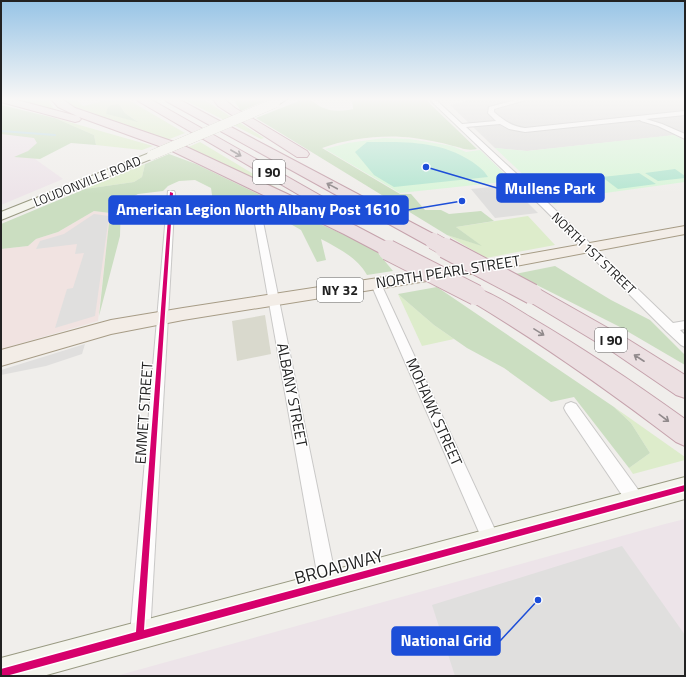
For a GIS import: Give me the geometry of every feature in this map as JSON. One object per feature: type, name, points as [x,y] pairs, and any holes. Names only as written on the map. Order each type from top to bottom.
[{"type":"highway","points":[[103,131],[220,167],[350,230],[391,247]]},
{"type":"highway","points":[[117,131],[156,148]]},
{"type":"highway","name":"I 90","points":[[195,131],[556,343],[642,402],[685,434]]},
{"type":"highway","name":"I 90","points":[[229,131],[532,294],[621,346],[685,388]]},
{"type":"highway","points":[[264,131],[376,200],[416,231]]},
{"type":"main road","name":"LOUDONVILLE ROAD","points":[[1,216],[156,148],[202,131]]},
{"type":"main road","name":"NORTH PEARL STREET","points":[[1,358],[111,327],[489,266],[685,230]]},
{"type":"main road","name":"BROADWAY","points":[[1,673],[685,488]]},
{"type":"street","name":"NORTH 1ST STREET","points":[[465,131],[685,342]]},
{"type":"street","points":[[673,131],[685,136]]},
{"type":"street","points":[[676,131],[685,136]]},
{"type":"street","name":"EMMET STREET","points":[[140,635],[171,193]]},
{"type":"street","name":"ALBANY STREET","points":[[256,207],[328,584]]},
{"type":"street","name":"MOHAWK STREET","points":[[376,284],[491,540]]},
{"type":"street","points":[[670,328],[685,325]]},
{"type":"street","points":[[571,408],[636,501]]},
{"type":"shaded area","points":[[477,131],[685,131],[685,134],[527,151],[495,148]]},
{"type":"shaded area","points":[[1,132],[74,138],[35,159],[63,179],[1,205]]},
{"type":"shaded area","points":[[510,185],[538,213],[495,218],[471,189]]},
{"type":"shaded area","points":[[94,211],[110,213],[98,321],[1,349],[1,249],[28,246],[36,239],[58,232]]},
{"type":"shaded area","points":[[94,214],[109,216],[95,316],[55,328],[67,289],[73,288],[84,253],[75,254],[77,244],[36,249],[40,241],[64,234]]},
{"type":"shaded area","points":[[265,315],[271,354],[237,361],[232,321]]},
{"type":"shaded area","points":[[85,344],[82,354],[46,366],[1,375],[1,370]]},
{"type":"shaded area","points":[[685,519],[685,676],[116,676],[665,524]]},
{"type":"shaded area","points":[[622,546],[685,635],[685,676],[455,676],[432,605]]},
{"type":"green space","points":[[1,131],[84,131],[94,135],[96,145],[71,143],[40,159],[14,157],[28,151],[37,143],[34,138],[1,134]]},
{"type":"green space","points":[[84,131],[99,131],[153,146],[142,150],[96,145],[94,135]]},
{"type":"green space","points":[[140,131],[181,131],[185,133],[167,140]]},
{"type":"green space","points":[[245,131],[252,131],[264,138],[261,139]]},
{"type":"green space","points":[[277,131],[458,131],[477,149],[467,149],[429,140],[391,136],[355,139],[322,148],[400,194],[411,194],[425,210],[441,210],[449,214],[481,211],[494,221],[456,227],[482,246],[447,235]]},
{"type":"green space","points":[[674,135],[685,141],[685,182],[605,193],[554,204],[495,148],[527,151]]},
{"type":"green space","points":[[384,138],[410,139],[452,146],[466,152],[480,150],[512,181],[400,193],[325,149],[348,143]]},
{"type":"green space","points":[[200,142],[282,191],[186,148]]},
{"type":"green space","points":[[367,142],[407,142],[446,149],[471,161],[488,177],[394,187],[374,175],[355,152]]},
{"type":"green space","points":[[169,154],[196,164],[322,225],[374,248],[393,271],[367,275],[353,259],[341,250],[321,239],[326,260],[317,262],[301,230],[280,218],[270,219],[270,213],[257,203],[214,209],[211,188],[195,180],[179,181],[168,186],[163,191],[138,194],[121,203],[120,236],[99,316],[110,213],[94,211],[58,232],[36,239],[28,246],[1,249],[1,224],[85,189],[134,182],[142,177],[145,164]]},
{"type":"green space","points":[[145,164],[142,177],[134,182],[85,189]]},
{"type":"green space","points":[[675,169],[685,176],[685,178],[658,181],[645,173]]},
{"type":"green space","points":[[639,173],[656,184],[618,189],[602,177]]},
{"type":"green space","points":[[528,216],[555,245],[486,258],[447,235],[480,245],[456,227]]},
{"type":"green space","points":[[555,266],[611,300],[650,320],[685,355],[685,365],[620,327],[515,274]]},
{"type":"green space","points":[[437,287],[614,407],[631,423],[650,453],[629,468],[574,397],[551,402],[504,368],[467,348],[434,325],[398,294]]},
{"type":"green space","points":[[398,294],[434,325],[454,339],[422,346]]},
{"type":"green space","points":[[614,407],[685,457],[685,460],[633,474],[629,468],[650,453],[631,423]]},
{"type":"waterway","points":[[1,131],[55,135]]},
{"type":"cycle path","points":[[140,635],[171,193]]},
{"type":"cycle path","points":[[1,673],[685,488]]},
{"type":"place","name":"Mullens Park","points":[[426,167]]},
{"type":"place","name":"American Legion North Albany Post 1610","points":[[462,201]]},
{"type":"place","name":"National Grid","points":[[538,600]]}]
